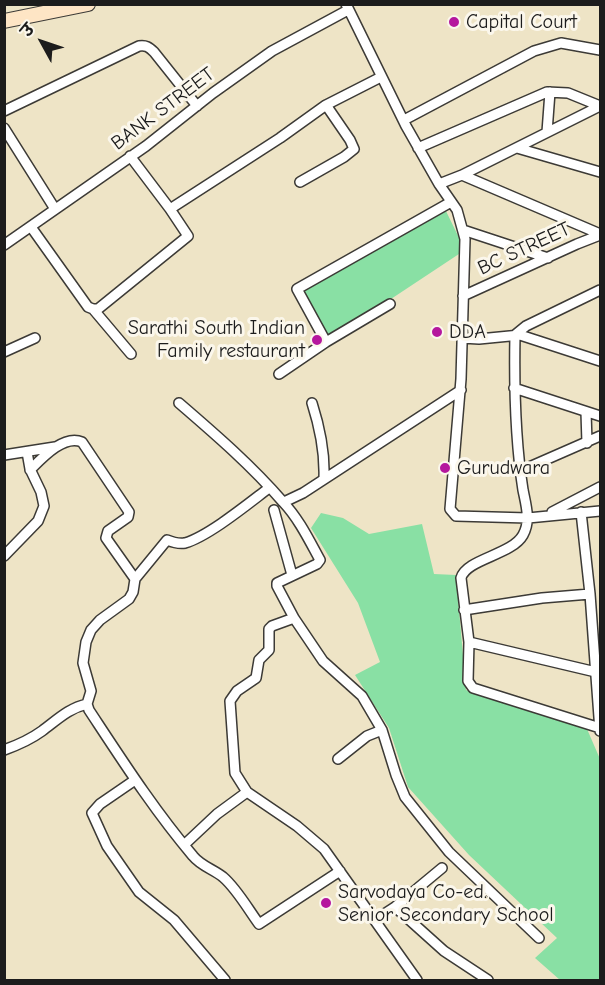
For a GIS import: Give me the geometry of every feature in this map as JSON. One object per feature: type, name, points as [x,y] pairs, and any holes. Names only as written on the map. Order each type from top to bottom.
[{"type":"main road","points":[[4,21],[88,4]]},
{"type":"street","points":[[347,7],[418,148],[459,216],[463,230],[466,247],[461,390],[450,509],[456,516],[528,518],[600,511]]},
{"type":"street","name":"BANK STREET","points":[[4,245],[272,51],[347,7]]},
{"type":"street","points":[[404,120],[534,51],[561,43],[600,50]]},
{"type":"street","points":[[4,111],[144,45],[154,52],[197,106]]},
{"type":"street","points":[[171,209],[326,105],[381,77]]},
{"type":"street","points":[[418,148],[550,92],[568,93],[600,106],[462,175],[439,184]]},
{"type":"street","points":[[547,132],[550,92]]},
{"type":"street","points":[[300,182],[354,149],[351,140],[326,105]]},
{"type":"street","points":[[4,128],[55,209]]},
{"type":"street","points":[[517,148],[600,172]]},
{"type":"street","points":[[93,309],[98,309],[187,237],[187,232],[171,209],[130,156]]},
{"type":"street","points":[[462,175],[600,234]]},
{"type":"street","points":[[326,342],[297,289],[451,202]]},
{"type":"street","points":[[30,227],[88,307],[93,309],[131,354]]},
{"type":"street","points":[[463,230],[548,258]]},
{"type":"street","name":"BC STREET","points":[[463,296],[600,234]]},
{"type":"street","points":[[581,512],[598,674],[600,730],[470,686],[469,642],[462,573],[519,541],[524,535],[528,518],[520,471],[514,388],[515,335],[526,326],[600,290]]},
{"type":"street","points":[[279,374],[326,342],[390,304]]},
{"type":"street","points":[[462,338],[479,339],[515,335],[600,361]]},
{"type":"street","points":[[4,352],[35,338]]},
{"type":"street","points":[[514,388],[600,416]]},
{"type":"street","points":[[284,502],[303,493],[461,390]]},
{"type":"street","points":[[179,403],[231,449],[284,502],[305,531],[320,561],[279,582],[277,586],[294,618],[323,661],[363,696],[382,730],[405,797],[449,852],[539,938]]},
{"type":"street","points":[[312,403],[321,431],[325,456],[324,478]]},
{"type":"street","points":[[586,412],[587,443]]},
{"type":"street","points":[[520,471],[600,436]]},
{"type":"street","points":[[4,454],[55,447],[75,440],[82,442],[129,512],[128,517],[108,531],[106,538],[135,579]]},
{"type":"street","points":[[30,470],[55,447]]},
{"type":"street","points":[[4,556],[42,514],[44,501],[30,470],[27,452]]},
{"type":"street","points":[[547,515],[600,487]]},
{"type":"street","points":[[269,488],[200,536],[183,544],[167,540],[135,579],[131,597],[100,620],[89,635],[83,663],[91,691],[87,704],[162,819],[194,858],[222,876],[259,924],[340,871]]},
{"type":"street","points":[[274,510],[292,575]]},
{"type":"street","points":[[464,610],[542,598],[590,594]]},
{"type":"street","points":[[294,618],[268,629],[269,650],[259,660],[256,678],[237,691],[230,700],[235,773],[247,792],[324,849],[417,981]]},
{"type":"street","points":[[469,642],[598,674]]},
{"type":"street","points":[[4,750],[18,745],[70,711],[87,704]]},
{"type":"street","points":[[338,759],[367,736],[382,730]]},
{"type":"street","points":[[135,780],[100,804],[92,813],[107,846],[139,892],[174,921],[225,981]]},
{"type":"street","points":[[184,845],[217,814],[247,792]]},
{"type":"street","points":[[375,920],[395,907],[442,868]]},
{"type":"street","points":[[395,907],[444,951],[488,981]]},
{"type":"green space","points":[[444,207],[465,250],[326,342],[297,289]]},
{"type":"green space","points":[[321,513],[343,518],[369,534],[422,524],[434,574],[456,575],[466,690],[587,729],[600,759],[600,980],[560,980],[535,958],[557,938],[469,855],[408,787],[389,728],[355,675],[380,662],[358,603],[311,528]]},
{"type":"place","name":"Capital Court","points":[[454,22]]},
{"type":"place","name":"DDA","points":[[437,332]]},
{"type":"place","name":"Sarathi South Indian Family restaurant","points":[[317,340]]},
{"type":"place","name":"Gurudwara","points":[[445,468]]},
{"type":"place","name":"Sarvodaya Co-ed. Senior Secondary School","points":[[326,903]]}]
